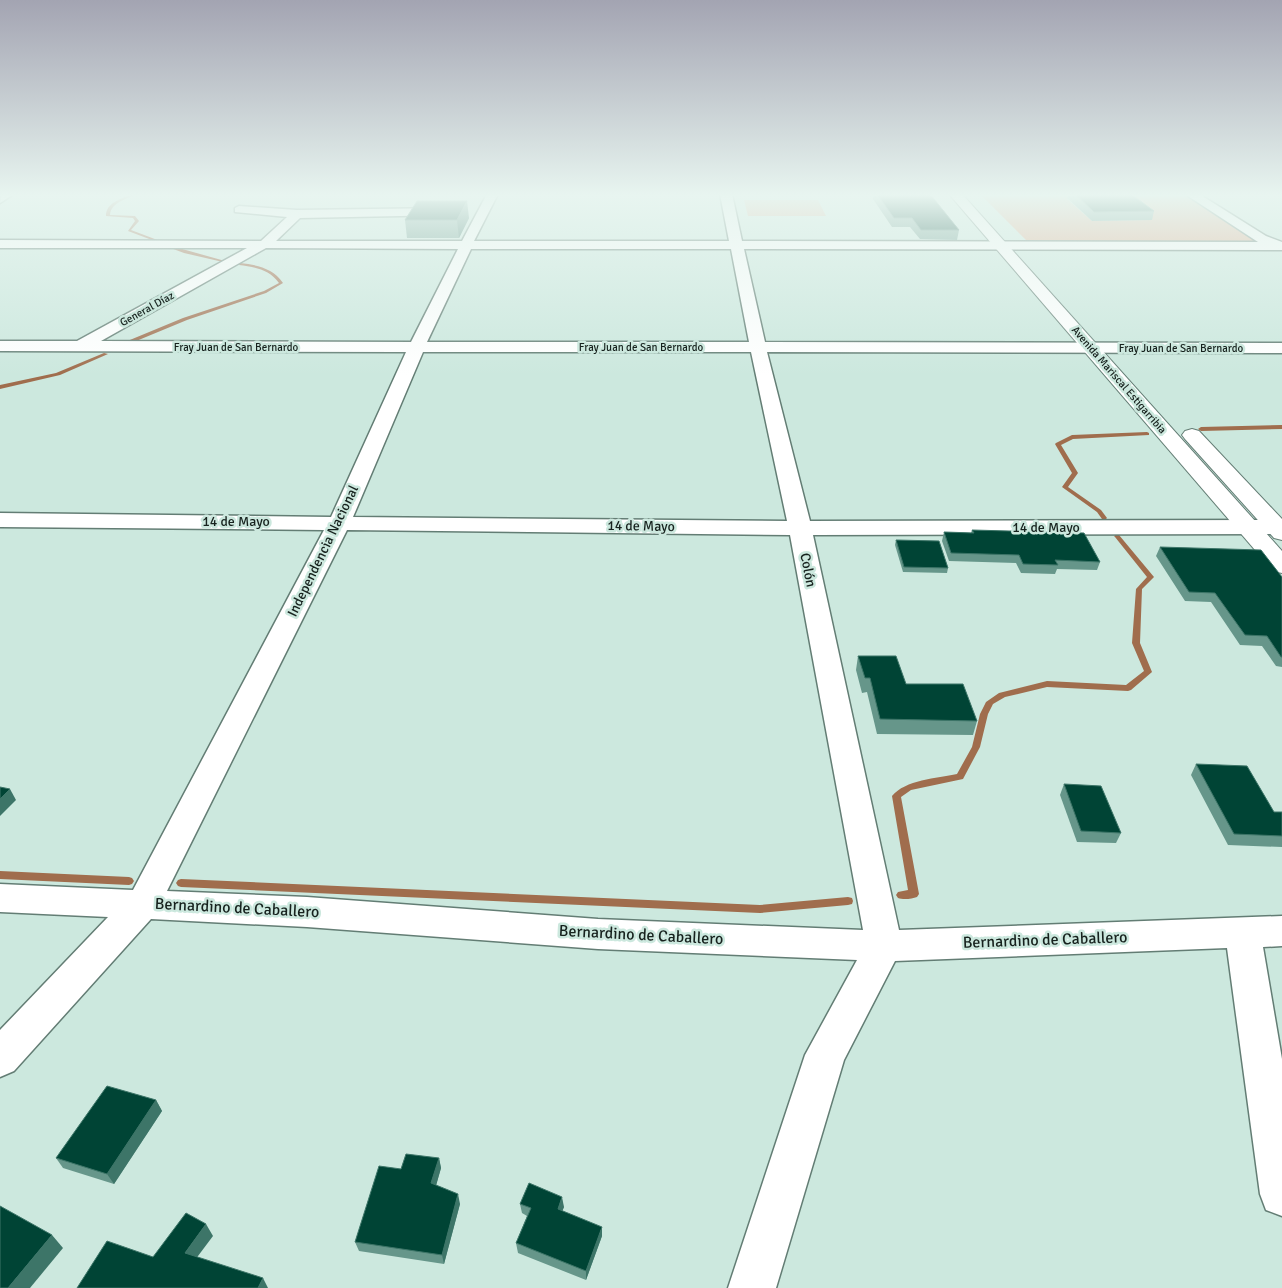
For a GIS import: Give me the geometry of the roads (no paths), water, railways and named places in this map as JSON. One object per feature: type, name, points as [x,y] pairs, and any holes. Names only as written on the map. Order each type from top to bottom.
[{"type":"main road","name":"Avenida Mariscal Estigarribia","points":[[1008,254],[1282,566]]},
{"type":"main road","name":"Avenida Mariscal Estigarribia","points":[[1028,254],[1126,362]]},
{"type":"main road","name":"Avenida Mariscal Estigarribia","points":[[1179,420],[1280,529]]},
{"type":"street","name":"General Díaz","points":[[80,346],[246,254]]},
{"type":"street","name":"Independencia Nacional","points":[[0,1058],[143,904],[340,522],[416,348],[461,254]]},
{"type":"street","name":"Colón","points":[[737,254],[800,528],[884,946]]},
{"type":"street","name":"Fray Juan de San Bernardo","points":[[0,346],[1282,348]]},
{"type":"street","name":"14 de Mayo","points":[[0,520],[800,528],[1248,527],[1280,529]]},
{"type":"street","name":"Bernardino de Caballero","points":[[0,898],[307,912],[598,934],[884,946],[1282,931]]},
{"type":"street","points":[[1243,932],[1282,1194]]},
{"type":"street","points":[[752,1288],[825,1055],[884,946]]},
{"type":"waterway","points":[[194,254],[223,261]]},
{"type":"waterway","points":[[127,343],[185,319],[265,292],[281,283],[269,271],[240,264]]},
{"type":"waterway","points":[[0,387],[58,374],[106,354]]},
{"type":"waterway","points":[[1201,429],[1282,427]]},
{"type":"waterway","points":[[1104,518],[1099,511],[1065,487],[1075,473],[1058,444],[1072,437],[1147,434]]},
{"type":"waterway","points":[[901,895],[914,894],[896,796],[909,787],[960,777],[976,747],[984,714],[990,702],[1002,695],[1047,684],[1128,688],[1148,672],[1136,643],[1139,589],[1151,577],[1117,536]]},
{"type":"waterway","points":[[0,875],[129,881]]},
{"type":"waterway","points":[[181,883],[760,909],[848,901]]}]
